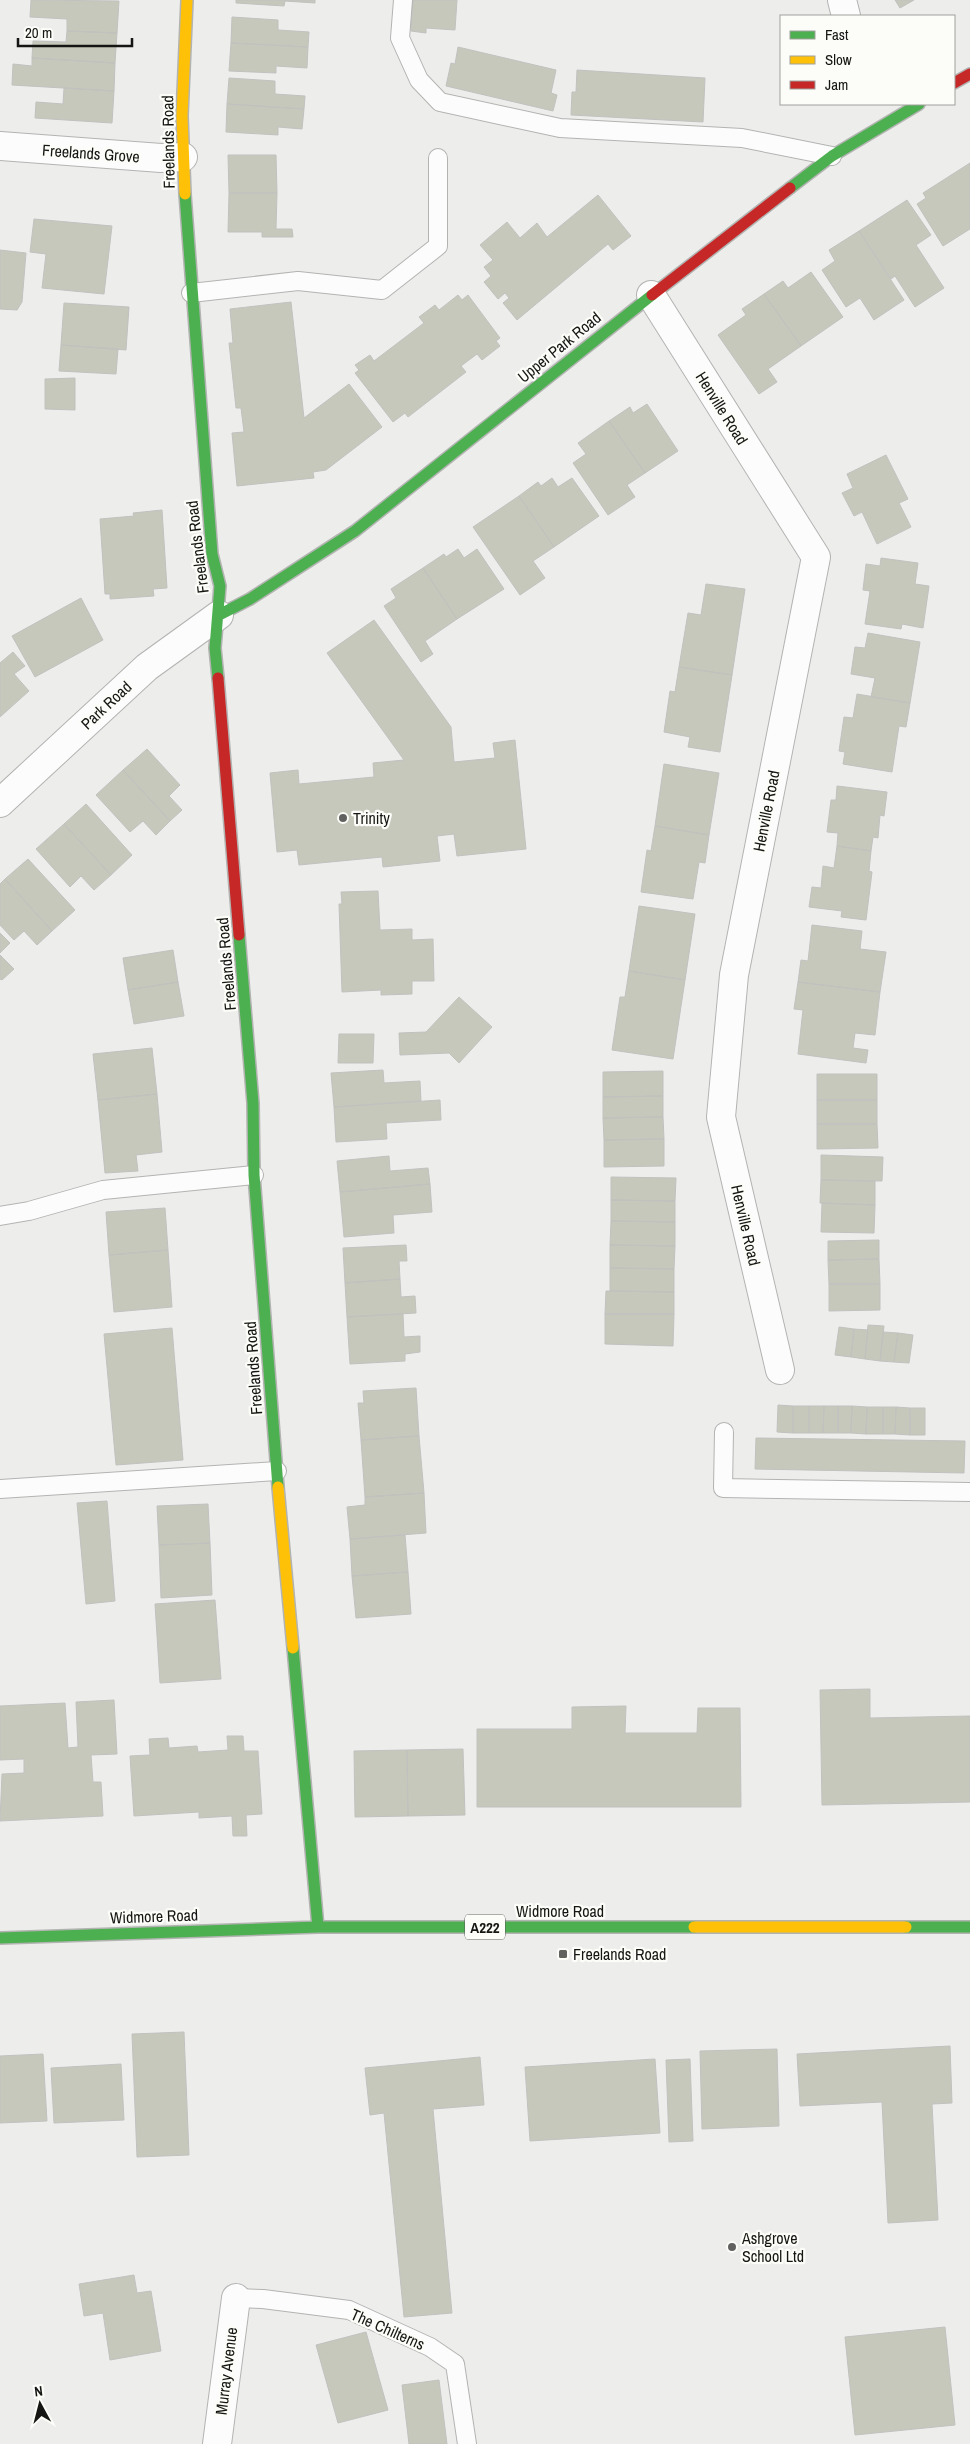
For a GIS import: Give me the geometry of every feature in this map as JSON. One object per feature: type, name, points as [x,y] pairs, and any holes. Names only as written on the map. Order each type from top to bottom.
[{"type":"street","name":"Freelands Road","points":[[187,0],[182,116],[183,157],[191,293],[212,554],[220,586],[215,648],[254,1103],[254,1176],[277,1471],[318,1927]]},
{"type":"street","points":[[842,0],[846,15]]},
{"type":"street","points":[[955,83],[970,74]]},
{"type":"street","name":"Upper Park Road","points":[[219,615],[250,599],[355,531],[651,295],[889,112],[915,105]]},
{"type":"street","name":"Freelands Grove","points":[[0,146],[162,158],[183,157]]},
{"type":"street","name":"Henville Road","points":[[651,295],[816,558],[734,975],[721,1118],[780,1370]]},
{"type":"street","name":"Park Road","points":[[0,802],[147,667],[219,615]]},
{"type":"street","name":"Widmore Road","points":[[0,1938],[318,1927],[970,1927]]},
{"type":"street","name":"Murray Avenue","points":[[217,2444],[236,2298]]},
{"type":"lane","points":[[403,0],[400,38],[419,80],[440,102],[560,128],[742,138],[832,156]]},
{"type":"lane","points":[[191,293],[298,281],[382,290],[438,246],[438,158]]},
{"type":"lane","points":[[0,1216],[30,1211],[103,1190],[254,1176]]},
{"type":"lane","points":[[724,1432],[723,1488],[970,1492]]},
{"type":"lane","points":[[0,1489],[277,1471]]},
{"type":"lane","name":"The Chilterns","points":[[236,2298],[263,2299],[349,2310],[430,2347],[455,2364],[466,2444]]},
{"type":"building","points":[[31,0],[119,1],[117,33],[67,31],[67,19],[30,17]]},
{"type":"building","points":[[236,0],[315,0],[315,3],[285,1],[284,6],[236,3]]},
{"type":"building","points":[[413,0],[457,0],[455,30],[426,28],[426,33],[411,31]]},
{"type":"building","points":[[895,0],[914,0],[900,8]]},
{"type":"building","points":[[232,17],[278,20],[278,30],[309,32],[308,47],[231,43]]},
{"type":"building","points":[[67,31],[117,33],[115,63],[32,58],[33,41],[66,42]]},
{"type":"building","points":[[231,43],[308,47],[307,68],[276,66],[276,73],[229,71]]},
{"type":"building","points":[[458,47],[556,70],[551,93],[557,95],[553,111],[446,86],[451,63],[455,64]]},
{"type":"building","points":[[32,58],[115,63],[114,91],[12,85],[13,64],[32,66]]},
{"type":"building","points":[[577,70],[705,78],[703,122],[571,115],[572,92],[576,92]]},
{"type":"building","points":[[229,78],[275,81],[275,94],[305,96],[304,109],[227,104]]},
{"type":"building","points":[[64,88],[114,91],[112,123],[35,118],[36,102],[63,104]]},
{"type":"building","points":[[227,104],[304,109],[302,129],[278,127],[278,135],[226,132]]},
{"type":"building","points":[[228,155],[276,155],[277,193],[229,193]]},
{"type":"building","points":[[970,163],[970,229],[943,246],[917,204],[926,198],[923,193]]},
{"type":"building","points":[[229,193],[277,193],[276,229],[292,229],[293,237],[262,237],[262,232],[228,232]]},
{"type":"building","points":[[598,195],[631,236],[613,250],[608,244],[517,320],[503,303],[509,298],[505,293],[498,299],[484,282],[491,276],[484,267],[493,260],[480,245],[507,222],[520,238],[537,223],[547,237]]},
{"type":"building","points":[[907,200],[931,235],[916,245],[944,288],[915,307],[895,276],[891,279],[859,231]]},
{"type":"building","points":[[34,219],[112,226],[104,294],[42,288],[46,254],[30,252]]},
{"type":"building","points":[[859,231],[904,300],[874,320],[860,298],[846,307],[822,270],[835,261],[829,250]]},
{"type":"building","points":[[0,250],[26,253],[22,302],[17,310],[0,309]]},
{"type":"building","points":[[811,272],[843,317],[801,346],[764,294],[783,281],[788,288]]},
{"type":"building","points":[[764,294],[801,346],[768,369],[777,382],[759,394],[718,335],[746,315],[742,309]]},
{"type":"building","points":[[458,295],[462,300],[468,295],[500,338],[496,341],[500,346],[482,360],[477,354],[461,366],[466,372],[408,417],[405,413],[393,422],[355,373],[359,370],[355,365],[370,355],[374,361],[424,323],[419,317],[435,305],[439,310]]},
{"type":"building","points":[[291,302],[304,418],[349,384],[382,427],[326,470],[313,472],[314,478],[237,486],[232,433],[244,432],[241,408],[236,408],[229,343],[233,343],[230,309]]},
{"type":"building","points":[[64,303],[129,307],[126,350],[61,345]]},
{"type":"building","points":[[61,345],[118,349],[116,374],[59,371]]},
{"type":"building","points":[[75,378],[75,410],[45,409],[45,379]]},
{"type":"building","points":[[647,404],[678,451],[645,473],[609,421],[630,407],[633,413]]},
{"type":"building","points":[[609,421],[645,473],[627,485],[635,497],[608,515],[573,463],[586,454],[578,443]]},
{"type":"building","points":[[886,455],[908,499],[899,503],[911,527],[877,544],[862,512],[854,516],[842,493],[853,488],[847,474]]},
{"type":"building","points":[[552,478],[558,487],[572,478],[599,516],[554,547],[519,496],[538,482],[541,486]]},
{"type":"building","points":[[519,496],[554,547],[533,561],[545,578],[520,595],[473,527]]},
{"type":"building","points":[[162,510],[167,588],[153,589],[154,596],[110,599],[110,594],[105,594],[100,519],[134,516],[133,513]]},
{"type":"building","points":[[458,549],[464,558],[477,549],[504,589],[457,619],[423,568],[444,554],[446,557]]},
{"type":"building","points":[[881,558],[918,563],[915,584],[929,586],[923,628],[902,624],[901,629],[865,624],[870,591],[863,590],[866,564],[880,566]]},
{"type":"building","points":[[423,568],[457,619],[425,641],[433,654],[421,662],[384,606],[396,598],[391,589]]},
{"type":"building","points":[[706,584],[745,589],[732,675],[679,667],[688,613],[701,615]]},
{"type":"building","points":[[81,598],[103,640],[35,677],[12,636]]},
{"type":"building","points":[[374,620],[451,727],[454,762],[495,758],[493,743],[515,740],[526,849],[457,856],[454,834],[437,836],[440,861],[383,867],[382,857],[299,865],[297,850],[277,852],[270,773],[298,770],[299,784],[374,777],[373,763],[404,760],[327,653]]},
{"type":"building","points":[[868,633],[920,642],[910,703],[871,697],[875,678],[851,674],[855,647],[865,648]]},
{"type":"building","points":[[13,652],[25,666],[14,674],[29,691],[0,717],[0,663]]},
{"type":"building","points":[[679,667],[732,675],[720,752],[688,747],[690,737],[664,732],[670,691],[675,692]]},
{"type":"building","points":[[857,694],[910,703],[906,727],[899,726],[892,772],[843,764],[845,752],[839,751],[844,717],[853,718]]},
{"type":"building","points":[[147,749],[180,785],[169,796],[182,810],[170,821],[123,770]]},
{"type":"building","points":[[664,764],[719,773],[709,835],[655,826]]},
{"type":"building","points":[[123,770],[170,821],[156,835],[143,821],[130,832],[96,795]]},
{"type":"building","points":[[837,786],[887,792],[884,816],[880,815],[878,838],[873,837],[871,851],[837,846],[838,833],[827,832],[831,800],[836,800]]},
{"type":"building","points":[[86,804],[132,855],[111,875],[64,824]]},
{"type":"building","points":[[64,824],[111,875],[94,890],[81,876],[70,887],[36,849]]},
{"type":"building","points":[[655,826],[709,835],[705,863],[699,862],[693,899],[641,892],[647,850],[651,851]]},
{"type":"building","points":[[837,846],[871,851],[869,871],[872,872],[866,920],[841,917],[842,911],[809,907],[812,887],[821,888],[823,866],[834,868]]},
{"type":"building","points":[[28,859],[75,910],[52,931],[5,879]]},
{"type":"building","points":[[5,879],[52,931],[37,945],[24,931],[14,940],[0,925],[0,884]]},
{"type":"building","points":[[378,891],[380,930],[412,929],[412,940],[433,939],[434,981],[412,981],[412,994],[381,995],[381,990],[342,992],[339,904],[342,904],[341,892]]},
{"type":"building","points":[[639,906],[695,914],[685,980],[629,971]]},
{"type":"building","points":[[812,925],[862,931],[860,949],[886,952],[880,992],[798,982],[801,960],[808,961]]},
{"type":"building","points":[[0,933],[10,943],[0,953]]},
{"type":"building","points":[[173,950],[178,982],[128,990],[123,958]]},
{"type":"building","points":[[0,955],[14,969],[2,980],[0,979]]},
{"type":"building","points":[[629,971],[685,980],[673,1059],[612,1050],[620,997],[625,997]]},
{"type":"building","points":[[178,982],[184,1016],[134,1024],[128,990]]},
{"type":"building","points":[[798,982],[880,992],[875,1035],[855,1033],[853,1048],[868,1050],[866,1063],[798,1054],[803,1010],[794,1009]]},
{"type":"building","points":[[459,997],[492,1027],[459,1063],[449,1053],[400,1055],[399,1033],[426,1032]]},
{"type":"building","points":[[339,1034],[374,1034],[373,1063],[338,1063]]},
{"type":"building","points":[[152,1048],[157,1094],[98,1100],[93,1054]]},
{"type":"building","points":[[383,1070],[384,1083],[420,1081],[421,1101],[334,1107],[331,1073]]},
{"type":"building","points":[[663,1071],[663,1096],[603,1097],[603,1072]]},
{"type":"building","points":[[817,1074],[877,1074],[877,1100],[817,1100]]},
{"type":"building","points":[[157,1094],[162,1152],[136,1155],[138,1171],[105,1173],[98,1100]]},
{"type":"building","points":[[663,1096],[663,1117],[603,1118],[603,1097]]},
{"type":"building","points":[[440,1100],[441,1120],[386,1123],[387,1139],[336,1142],[334,1107]]},
{"type":"building","points":[[817,1100],[877,1100],[877,1124],[817,1124]]},
{"type":"building","points":[[663,1117],[664,1139],[604,1140],[603,1118]]},
{"type":"building","points":[[817,1124],[877,1124],[878,1148],[817,1149]]},
{"type":"building","points":[[664,1139],[664,1166],[604,1167],[604,1140]]},
{"type":"building","points":[[821,1155],[883,1157],[882,1181],[821,1180]]},
{"type":"building","points":[[389,1156],[390,1171],[428,1168],[430,1184],[340,1192],[337,1161]]},
{"type":"building","points":[[611,1177],[676,1178],[675,1201],[611,1200]]},
{"type":"building","points":[[821,1180],[875,1181],[875,1205],[820,1203]]},
{"type":"building","points":[[430,1184],[432,1212],[393,1215],[394,1233],[344,1237],[340,1192]]},
{"type":"building","points":[[611,1200],[675,1201],[675,1222],[611,1221]]},
{"type":"building","points":[[822,1203],[875,1205],[874,1233],[821,1232]]},
{"type":"building","points":[[165,1208],[168,1250],[109,1255],[106,1212]]},
{"type":"building","points":[[611,1221],[675,1222],[675,1246],[610,1245]]},
{"type":"building","points":[[879,1240],[879,1259],[828,1260],[828,1241]]},
{"type":"building","points":[[406,1245],[407,1261],[399,1261],[400,1279],[345,1283],[343,1248]]},
{"type":"building","points":[[610,1245],[675,1246],[674,1269],[610,1268]]},
{"type":"building","points":[[168,1250],[172,1307],[114,1312],[109,1255]]},
{"type":"building","points":[[879,1259],[880,1284],[829,1284],[828,1260]]},
{"type":"building","points":[[610,1268],[674,1269],[674,1292],[610,1291]]},
{"type":"building","points":[[400,1279],[401,1297],[415,1296],[416,1313],[347,1317],[345,1283]]},
{"type":"building","points":[[829,1284],[880,1284],[880,1310],[829,1311]]},
{"type":"building","points":[[606,1291],[674,1292],[674,1314],[605,1314]]},
{"type":"building","points":[[403,1314],[404,1337],[420,1336],[420,1352],[405,1354],[405,1361],[350,1364],[347,1317]]},
{"type":"building","points":[[605,1314],[674,1314],[673,1346],[605,1344]]},
{"type":"building","points":[[868,1325],[884,1326],[880,1361],[865,1359]]},
{"type":"building","points":[[839,1327],[854,1329],[851,1357],[835,1355]]},
{"type":"building","points":[[172,1328],[183,1460],[116,1465],[104,1334]]},
{"type":"building","points":[[854,1329],[868,1330],[865,1359],[851,1357]]},
{"type":"building","points":[[883,1332],[898,1333],[894,1362],[880,1361]]},
{"type":"building","points":[[898,1333],[913,1335],[909,1363],[894,1362]]},
{"type":"building","points":[[416,1388],[419,1436],[361,1440],[358,1403],[364,1403],[363,1391]]},
{"type":"building","points":[[778,1405],[793,1406],[793,1433],[777,1432]]},
{"type":"building","points":[[793,1406],[809,1406],[809,1433],[793,1433]]},
{"type":"building","points":[[809,1406],[824,1406],[823,1433],[809,1433]]},
{"type":"building","points":[[824,1406],[838,1406],[838,1433],[823,1433]]},
{"type":"building","points":[[838,1406],[852,1406],[851,1433],[838,1433]]},
{"type":"building","points":[[852,1406],[867,1407],[866,1434],[851,1433]]},
{"type":"building","points":[[867,1407],[883,1407],[883,1434],[866,1434]]},
{"type":"building","points":[[883,1407],[896,1407],[895,1434],[883,1434]]},
{"type":"building","points":[[896,1407],[910,1408],[910,1435],[895,1434]]},
{"type":"building","points":[[910,1408],[925,1408],[925,1435],[910,1435]]},
{"type":"building","points":[[419,1436],[424,1493],[365,1497],[361,1440]]},
{"type":"building","points":[[756,1438],[965,1441],[964,1473],[755,1469]]},
{"type":"building","points":[[424,1493],[426,1533],[350,1539],[347,1507],[365,1505],[365,1497]]},
{"type":"building","points":[[107,1501],[115,1601],[86,1604],[77,1503]]},
{"type":"building","points":[[208,1504],[210,1543],[159,1545],[157,1506]]},
{"type":"building","points":[[405,1535],[408,1572],[352,1576],[350,1539]]},
{"type":"building","points":[[210,1543],[212,1595],[161,1598],[159,1545]]},
{"type":"building","points":[[408,1572],[411,1614],[356,1618],[352,1576]]},
{"type":"building","points":[[215,1600],[221,1679],[160,1683],[155,1604]]},
{"type":"building","points":[[870,1689],[870,1718],[970,1716],[970,1802],[822,1805],[820,1690]]},
{"type":"building","points":[[114,1700],[117,1754],[91,1755],[93,1782],[101,1782],[103,1816],[0,1821],[2,1774],[24,1773],[24,1759],[0,1760],[0,1706],[65,1703],[68,1748],[78,1747],[76,1702]]},
{"type":"building","points":[[626,1706],[625,1733],[697,1733],[698,1708],[740,1708],[741,1807],[477,1807],[477,1729],[572,1729],[572,1707]]},
{"type":"building","points":[[227,1736],[243,1736],[244,1751],[258,1751],[262,1814],[246,1815],[247,1836],[233,1836],[232,1816],[199,1818],[199,1812],[134,1816],[130,1756],[150,1755],[149,1739],[168,1738],[169,1748],[197,1746],[198,1752],[228,1750]]},
{"type":"building","points":[[463,1749],[465,1815],[408,1816],[407,1750]]},
{"type":"building","points":[[407,1750],[408,1816],[355,1817],[354,1751]]},
{"type":"building","points":[[184,2032],[189,2155],[137,2157],[132,2034]]},
{"type":"building","points":[[950,2046],[952,2103],[932,2104],[938,2220],[888,2223],[882,2102],[800,2106],[797,2054]]},
{"type":"building","points":[[777,2049],[779,2126],[702,2129],[700,2051]]},
{"type":"building","points":[[43,2054],[47,2121],[0,2123],[0,2056]]},
{"type":"building","points":[[480,2057],[484,2105],[433,2109],[452,2313],[404,2317],[384,2113],[370,2115],[365,2068]]},
{"type":"building","points":[[655,2059],[660,2133],[530,2141],[525,2067]]},
{"type":"building","points":[[690,2059],[693,2141],[669,2142],[666,2060]]},
{"type":"building","points":[[121,2064],[124,2120],[54,2123],[51,2068]]},
{"type":"building","points":[[134,2275],[137,2293],[151,2291],[161,2351],[110,2360],[103,2313],[84,2316],[79,2284]]},
{"type":"building","points":[[945,2327],[955,2425],[855,2435],[845,2337]]},
{"type":"building","points":[[366,2332],[388,2410],[338,2423],[316,2345]]},
{"type":"building","points":[[439,2380],[447,2444],[409,2444],[402,2385]]},
{"type":"traffic: fast","points":[[790,188],[832,156],[917,105]]},
{"type":"traffic: fast","points":[[185,194],[212,554],[220,586],[215,648],[218,678]]},
{"type":"traffic: fast","points":[[219,615],[250,599],[355,531],[652,295]]},
{"type":"traffic: fast","points":[[239,935],[253,1103],[254,1175],[278,1487]]},
{"type":"traffic: fast","points":[[293,1648],[318,1927]]},
{"type":"traffic: fast","points":[[0,1938],[318,1927],[694,1927]]},
{"type":"traffic: fast","points":[[906,1927],[970,1927]]},
{"type":"traffic: slow","points":[[185,194],[182,116],[187,0]]},
{"type":"traffic: slow","points":[[278,1487],[293,1648]]},
{"type":"traffic: slow","points":[[694,1927],[906,1927]]},
{"type":"traffic: jam","points":[[955,82],[970,74]]},
{"type":"traffic: jam","points":[[652,295],[790,188]]},
{"type":"traffic: jam","points":[[218,678],[239,935]]},
{"type":"place","name":"Trinity","points":[[343,818]]},
{"type":"place","name":"Freelands Road","points":[[563,1954]]},
{"type":"place","name":"Ashgrove School Ltd","points":[[732,2247]]}]
